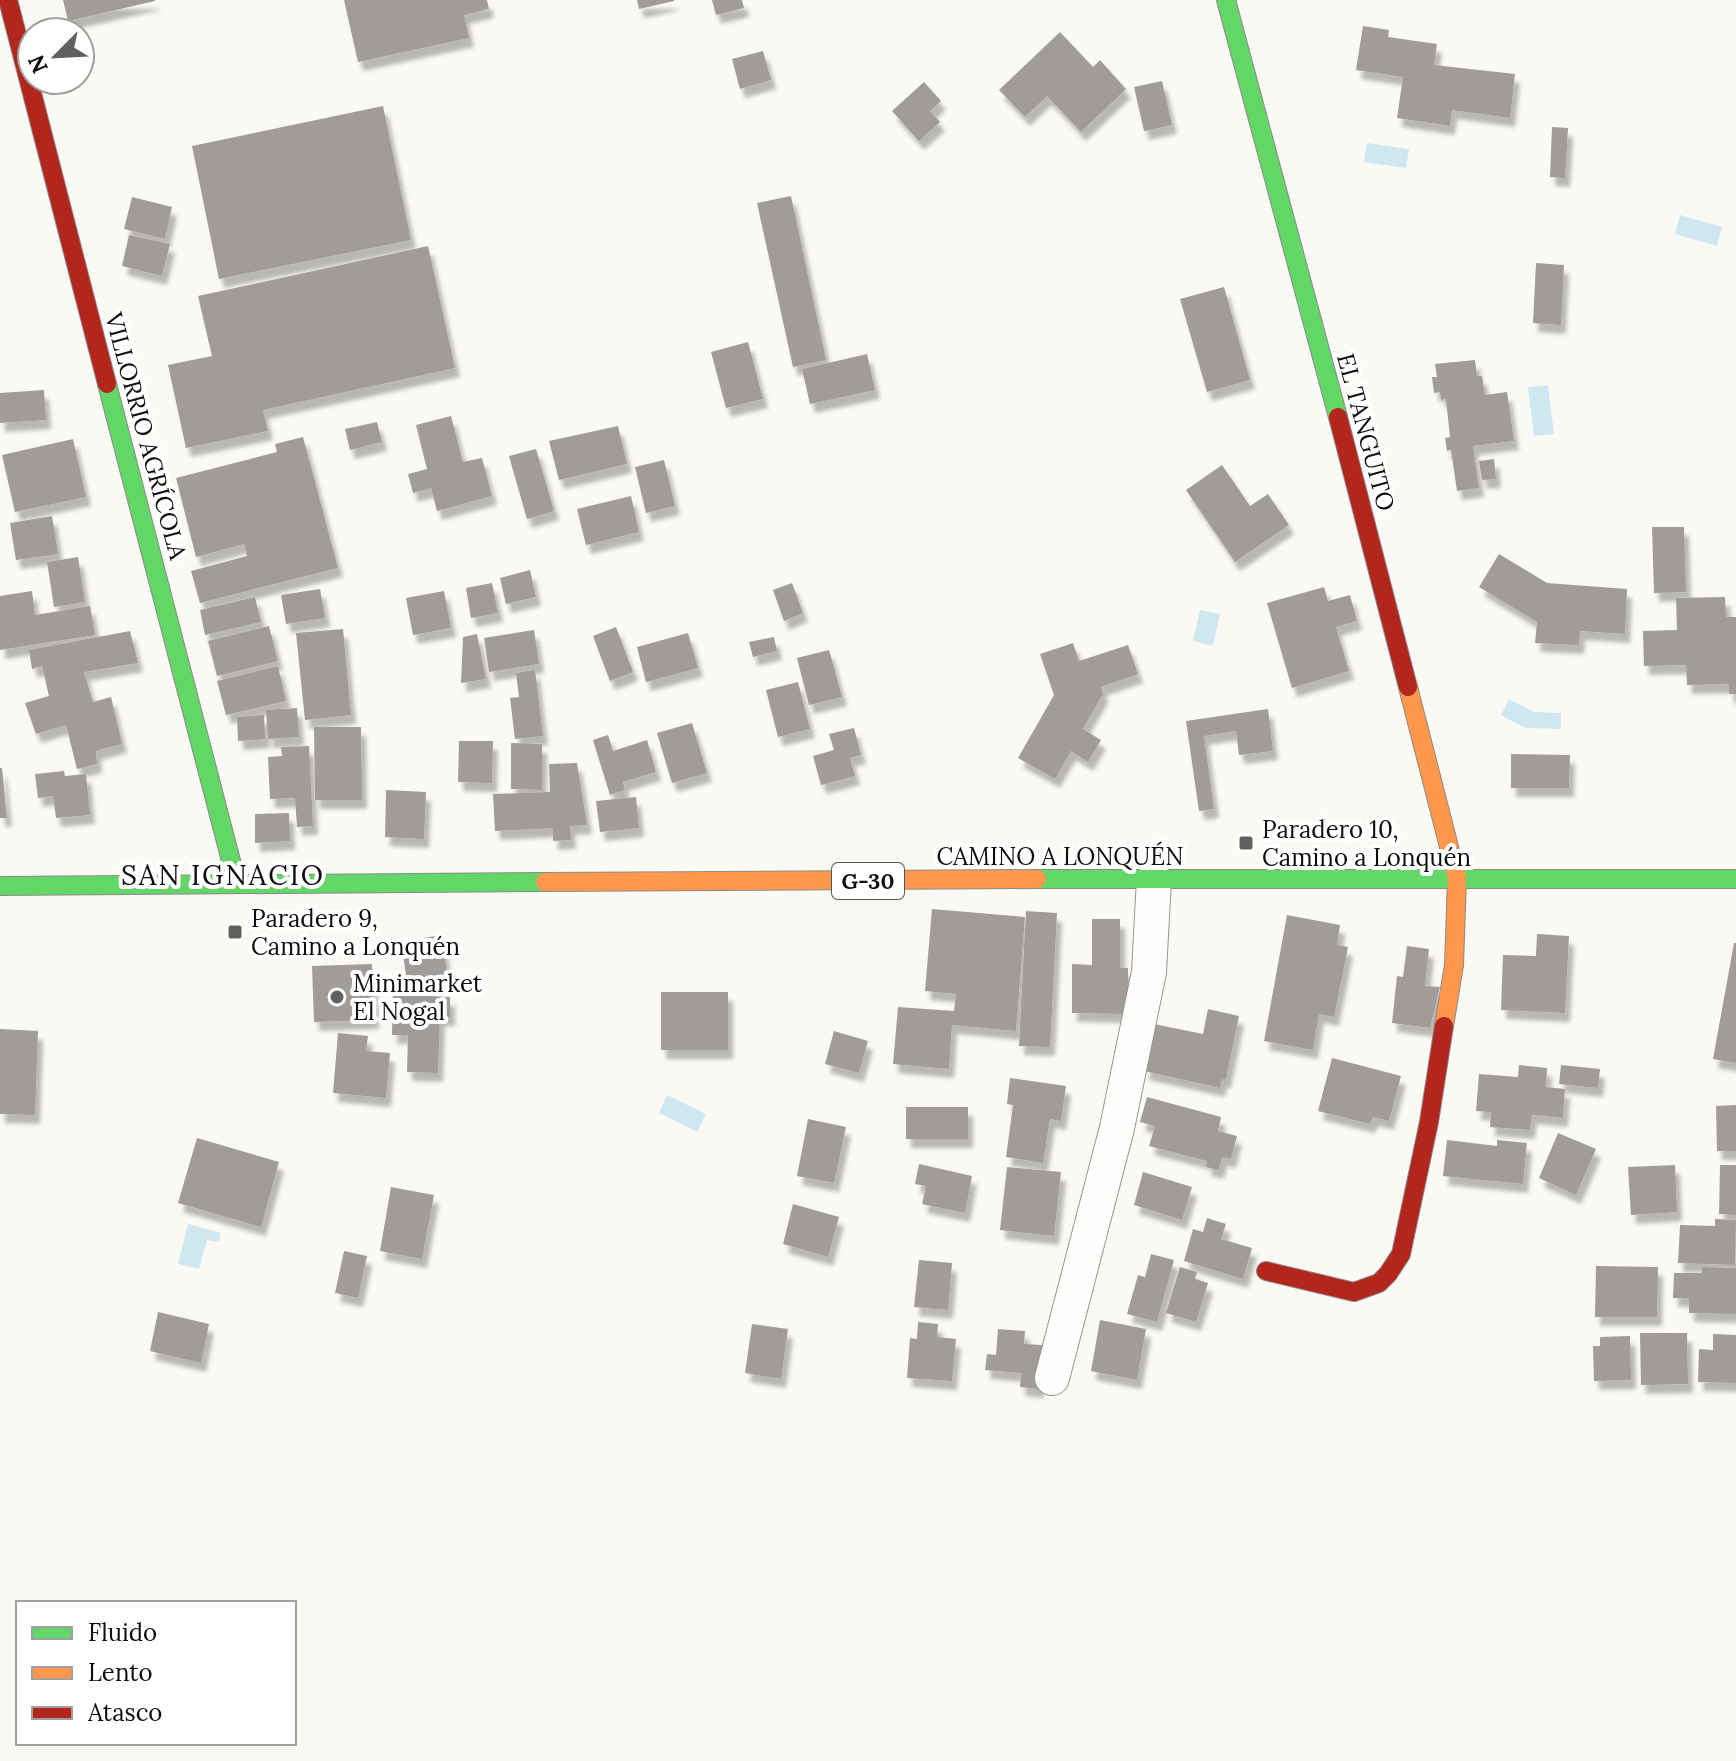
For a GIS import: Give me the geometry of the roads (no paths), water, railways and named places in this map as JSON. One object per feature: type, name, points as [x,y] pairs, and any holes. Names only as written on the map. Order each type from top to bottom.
[{"type":"street","name":"VILLORRIO AGRÍCOLA","points":[[8,0],[237,884]]},
{"type":"street","name":"EL TANGUITO","points":[[1226,0],[1303,282],[1457,878],[1454,965],[1429,1122],[1401,1254],[1379,1283],[1354,1292],[1266,1271]]},
{"type":"street","points":[[1052,1378],[1117,1128],[1149,972],[1154,879]]},
{"type":"street","name":"CAMINO A LONQUÉN","points":[[0,886],[1736,879]]},
{"type":"water","points":[[1367,143],[1409,149],[1406,168],[1364,162]]},
{"type":"water","points":[[1680,215],[1722,227],[1717,246],[1675,234]]},
{"type":"water","points":[[1548,385],[1554,434],[1534,436],[1528,387]]},
{"type":"water","points":[[1200,610],[1220,614],[1213,646],[1193,641]]},
{"type":"water","points":[[1509,699],[1534,712],[1561,713],[1561,729],[1525,728],[1501,715]]},
{"type":"water","points":[[667,1095],[706,1114],[697,1132],[659,1113]]},
{"type":"water","points":[[188,1224],[221,1233],[219,1242],[207,1240],[199,1269],[178,1264]]},
{"type":"place","name":"Paradero 10, Camino a Lonquén","points":[[1246,843]]},
{"type":"place","name":"Paradero 9, Camino a Lonquén","points":[[235,932]]},
{"type":"place","name":"Minimarket El Nogal","points":[[337,997]]},
{"type":"district","name":"SAN IGNACIO","points":[[223,875]]}]
